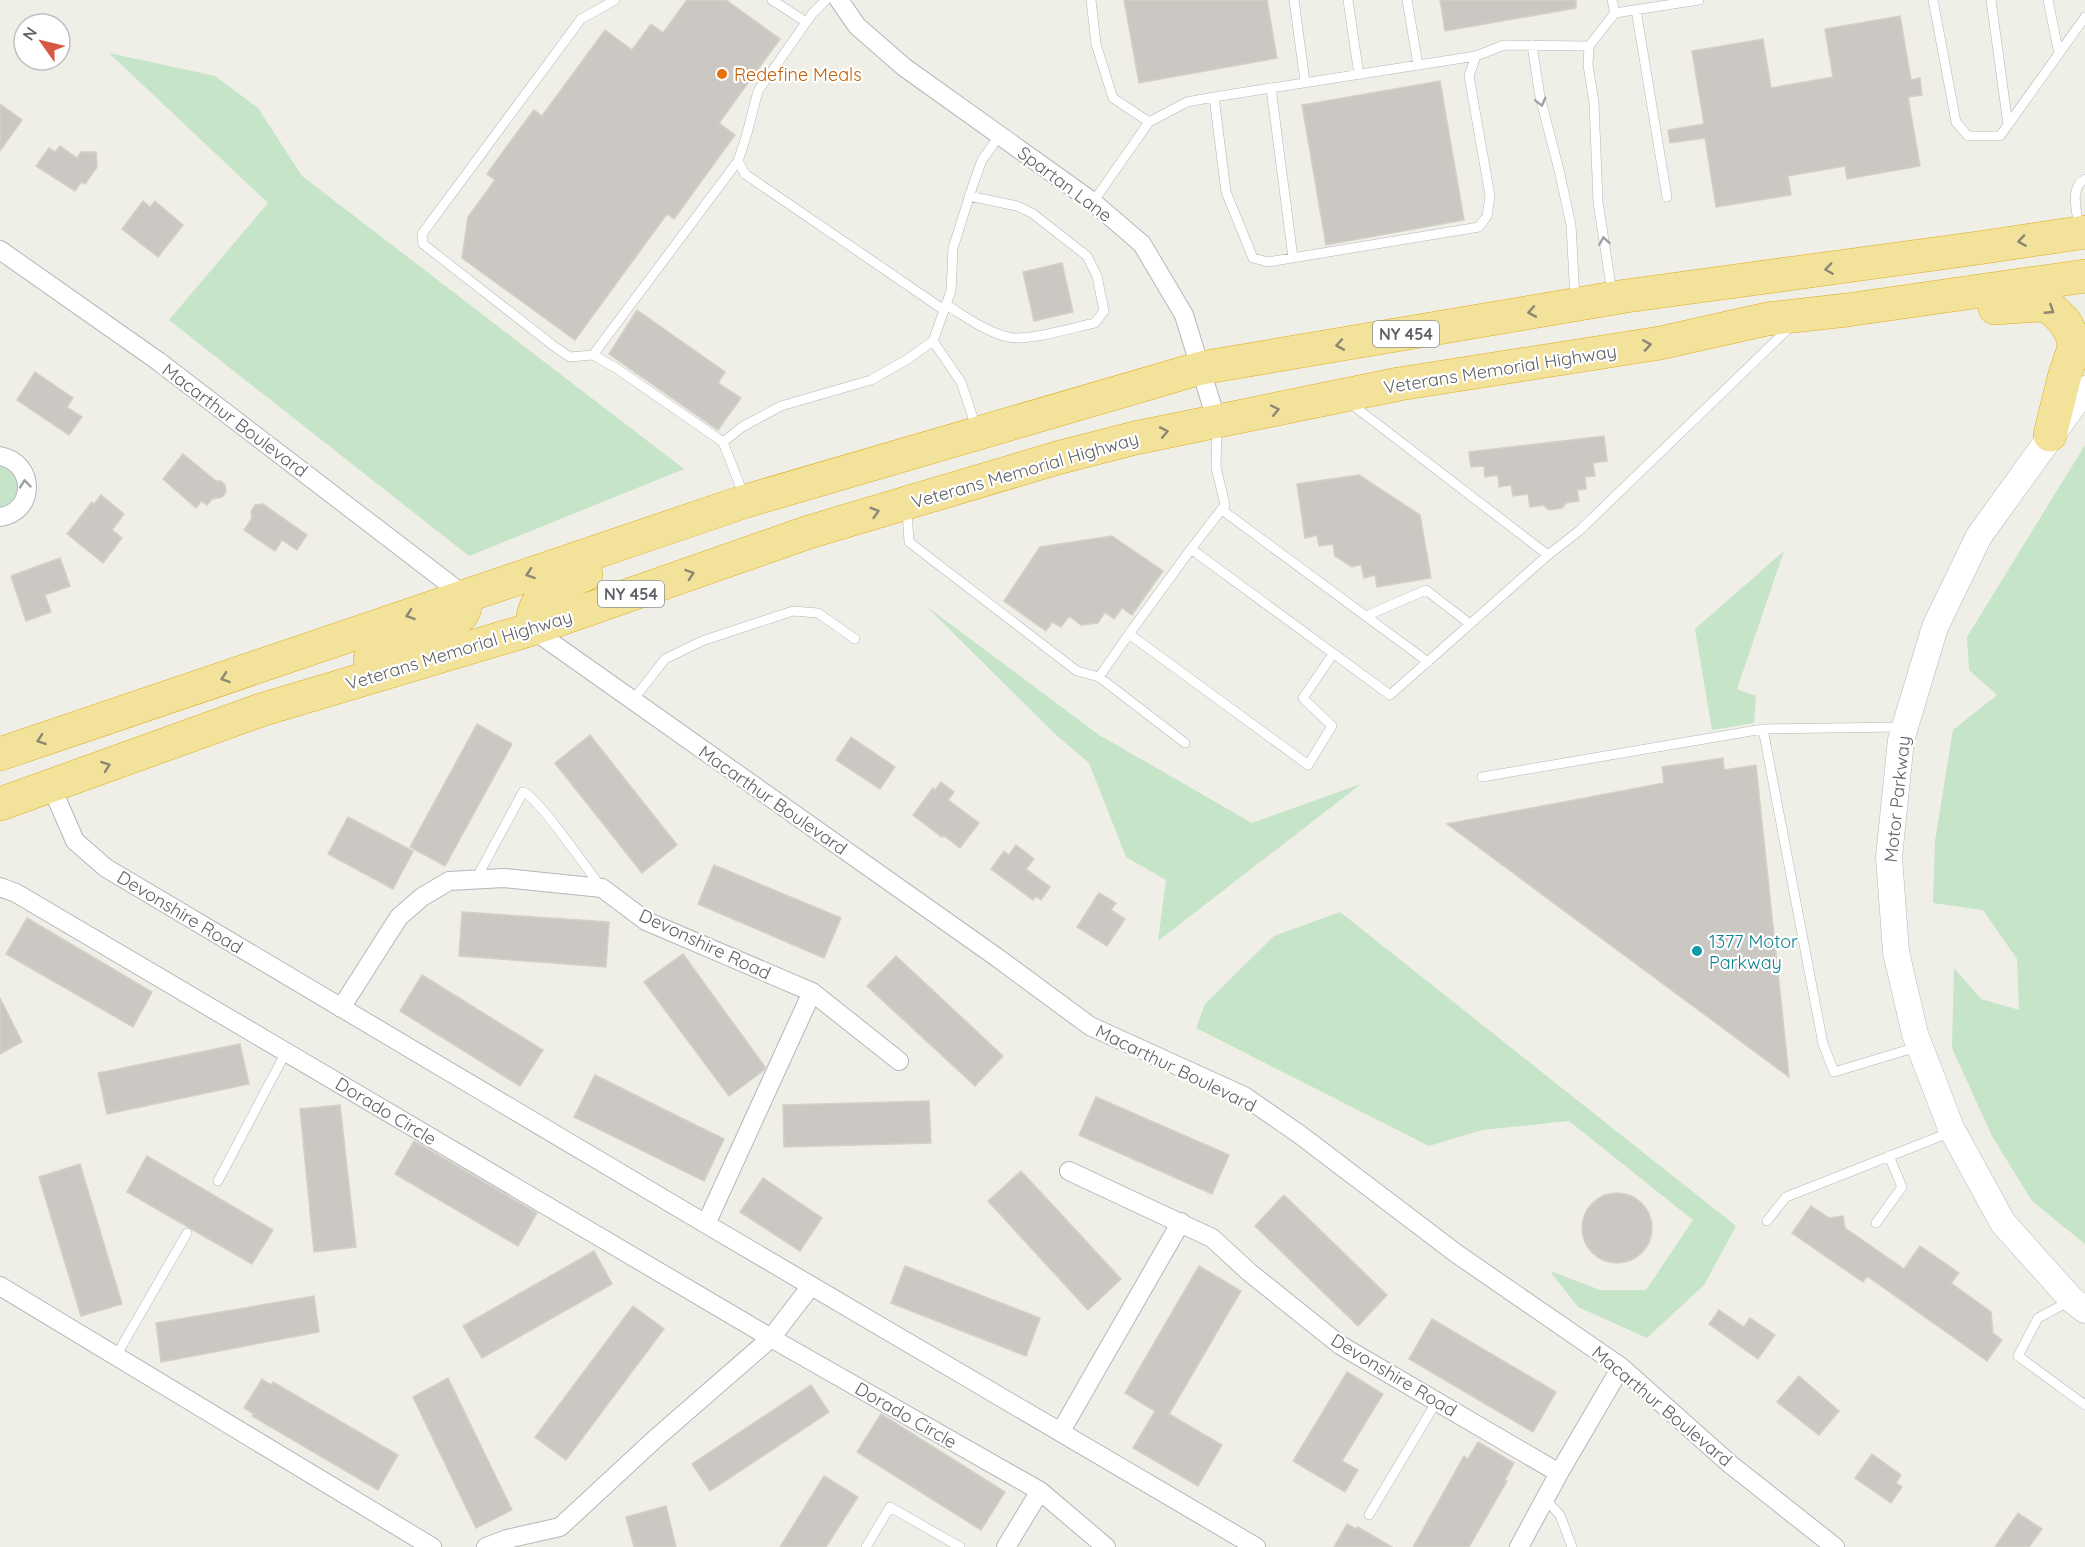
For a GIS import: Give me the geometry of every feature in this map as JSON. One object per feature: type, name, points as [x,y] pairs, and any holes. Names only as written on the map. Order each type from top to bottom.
[{"type":"highway","name":"NY 454","points":[[0,754],[746,501],[1201,368],[1612,298],[2082,232]]},
{"type":"highway","name":"Veterans Memorial Highway","points":[[0,804],[261,710],[532,629],[809,532],[1057,458],[1135,438],[1400,384],[1660,343],[1767,319],[1847,310],[2085,276]]},
{"type":"highway","points":[[1847,310],[1944,312],[2041,305],[2051,308],[2066,322],[2073,337],[2074,348],[2050,435]]},
{"type":"highway","points":[[532,629],[532,615],[537,602],[547,592],[746,501]]},
{"type":"highway","points":[[200,732],[452,623],[461,616],[465,609],[465,596]]},
{"type":"main road","name":"Motor Parkway","points":[[2079,1305],[2003,1222],[1953,1131],[1919,1046],[1896,952],[1889,857],[1900,740],[1935,627],[1979,536],[2085,389]]},
{"type":"street","name":"Spartan Lane","points":[[839,0],[857,26],[904,67],[1093,202],[1142,244],[1184,315],[1217,422]]},
{"type":"street","name":"Macarthur Boulevard","points":[[0,250],[158,361],[465,596]]},
{"type":"street","points":[[0,456],[12,460],[20,467],[27,485],[22,505],[15,512],[0,518]]},
{"type":"street","name":"Macarthur Boulevard","points":[[532,629],[995,956],[1090,1026],[1244,1096],[1299,1134],[1457,1254],[1621,1367],[1730,1464],[1835,1547]]},
{"type":"street","name":"Devonshire Road","points":[[51,786],[75,842],[106,868],[1256,1547]]},
{"type":"street","points":[[341,1008],[399,917],[422,897],[448,881],[504,878],[602,888]]},
{"type":"street","name":"Dorado Circle","points":[[0,887],[16,893],[771,1338],[1040,1491],[1106,1547]]},
{"type":"street","name":"Devonshire Road","points":[[602,888],[646,921],[812,992],[899,1061]]},
{"type":"street","points":[[706,1224],[812,992]]},
{"type":"street","name":"Devonshire Road","points":[[1069,1171],[1181,1222],[1212,1239],[1249,1272],[1340,1345],[1558,1473]]},
{"type":"street","points":[[1061,1431],[1181,1222]]},
{"type":"street","points":[[0,1286],[432,1547]]},
{"type":"street","points":[[486,1547],[507,1539],[560,1527],[655,1439],[771,1338],[812,1286]]},
{"type":"street","points":[[1519,1547],[1558,1473],[1621,1367]]},
{"type":"street","points":[[1006,1547],[1040,1491]]},
{"type":"lane","points":[[615,0],[581,19],[422,234],[423,244],[570,357],[593,354],[723,442],[746,501]]},
{"type":"lane","points":[[772,0],[806,22]]},
{"type":"lane","points":[[593,354],[738,161],[758,91],[806,22],[826,0]]},
{"type":"lane","points":[[1090,0],[1096,44],[1113,98],[1149,122]]},
{"type":"lane","points":[[1294,0],[1305,82]]},
{"type":"lane","points":[[1348,0],[1359,75]]},
{"type":"lane","points":[[1407,0],[1418,65]]},
{"type":"lane","points":[[1612,0],[1615,13]]},
{"type":"lane","points":[[1612,298],[1598,202],[1594,103],[1588,65],[1589,46],[1615,13],[1699,0]]},
{"type":"lane","points":[[1932,0],[1956,122],[1968,136],[2000,136],[2085,18]]},
{"type":"lane","points":[[1991,0],[2008,125]]},
{"type":"lane","points":[[2048,0],[2059,54]]},
{"type":"lane","points":[[1636,10],[1667,197]]},
{"type":"lane","points":[[1093,202],[1149,122],[1187,102],[1476,56],[1504,45],[1589,46]]},
{"type":"lane","points":[[1532,45],[1540,97],[1571,225],[1575,305]]},
{"type":"lane","points":[[1214,97],[1226,192],[1253,258],[1268,262],[1479,228],[1487,216],[1490,196],[1469,76],[1476,56]]},
{"type":"lane","points":[[1271,88],[1293,258]]},
{"type":"lane","points":[[723,442],[742,427],[781,406],[871,380],[908,359],[933,341],[951,291],[953,248],[969,196],[982,160],[1000,135]]},
{"type":"lane","points":[[738,161],[745,174],[945,308],[993,332],[1010,338],[1028,337],[1095,323],[1104,311],[1097,276],[1088,256],[1032,213],[1017,206],[969,196]]},
{"type":"lane","points":[[2082,232],[2075,189],[2078,183],[2085,179]]},
{"type":"lane","points":[[1191,549],[1390,695],[1548,555],[1579,531],[1804,314]]},
{"type":"lane","points":[[933,341],[961,382],[978,432]]},
{"type":"lane","points":[[1341,396],[1548,555]]},
{"type":"lane","points":[[1099,677],[1191,549],[1226,505],[1216,467],[1217,422]]},
{"type":"lane","points":[[907,503],[909,542],[1077,671],[1099,677],[1185,743]]},
{"type":"lane","points":[[1222,510],[1428,662]]},
{"type":"lane","points":[[1366,616],[1426,590],[1470,624]]},
{"type":"lane","points":[[633,700],[665,659],[702,641],[793,611],[818,613],[855,639]]},
{"type":"lane","points":[[1129,634],[1308,765],[1332,726],[1303,698],[1334,654]]},
{"type":"lane","points":[[1482,777],[1762,729],[1904,727]]},
{"type":"lane","points":[[1762,729],[1823,1044],[1834,1072],[1919,1046]]},
{"type":"lane","points":[[476,879],[523,792],[528,793],[546,814],[602,888]]},
{"type":"lane","points":[[218,1182],[286,1052]]},
{"type":"lane","points":[[1767,1221],[1786,1197],[1953,1131]]},
{"type":"lane","points":[[1876,1223],[1902,1187],[1889,1156]]},
{"type":"lane","points":[[116,1356],[187,1233]]},
{"type":"lane","points":[[2079,1305],[2038,1318],[2018,1356],[2085,1405]]},
{"type":"lane","points":[[1369,1515],[1437,1401]]},
{"type":"lane","points":[[1545,1499],[1560,1515],[1572,1547]]},
{"type":"lane","points":[[866,1547],[890,1508],[960,1547]]},
{"type":"green space","points":[[109,53],[215,76],[258,108],[302,176],[684,469],[469,556],[169,320],[268,203]]},
{"type":"green space","points":[[2085,445],[2085,1244],[2032,1201],[1992,1136],[1952,1048],[1954,968],[1981,999],[2019,1010],[2017,959],[1983,910],[1933,903],[1935,841],[1953,730],[1997,695],[1969,670],[1967,637]]},
{"type":"green space","points":[[0,465],[14,473],[17,490],[14,499],[0,509]]},
{"type":"green space","points":[[1784,551],[1737,689],[1756,696],[1754,723],[1712,730],[1695,629]]},
{"type":"green space","points":[[926,606],[1099,735],[1252,823],[1361,784],[1158,941],[1166,880],[1126,857],[1089,763],[1054,733]]},
{"type":"green space","points":[[1340,912],[1736,1226],[1704,1285],[1647,1338],[1578,1307],[1550,1271],[1600,1290],[1646,1290],[1693,1220],[1569,1121],[1482,1130],[1429,1146],[1196,1028],[1205,1004],[1274,936]]},
{"type":"building","points":[[687,0],[726,0],[780,39],[719,123],[735,135],[674,219],[667,214],[575,340],[462,258],[468,217],[495,180],[487,174],[510,142],[534,110],[542,116],[605,30],[632,50],[651,24],[663,33]]},
{"type":"building","points":[[1124,0],[1267,0],[1277,58],[1139,83]]},
{"type":"building","points":[[1440,0],[1576,0],[1576,8],[1445,31]]},
{"type":"building","points":[[1900,16],[1911,80],[1920,78],[1922,95],[1908,97],[1920,166],[1847,179],[1845,166],[1788,176],[1791,195],[1716,207],[1705,138],[1670,143],[1668,130],[1704,124],[1692,51],[1763,39],[1771,88],[1833,77],[1825,29]]},
{"type":"building","points":[[1440,81],[1464,220],[1326,245],[1302,105]]},
{"type":"building","points":[[0,104],[22,120],[0,151]]},
{"type":"building","points":[[60,146],[77,158],[81,152],[96,152],[97,167],[85,184],[81,182],[75,191],[36,166],[49,148],[55,152]]},
{"type":"building","points":[[143,201],[150,207],[155,201],[183,225],[158,257],[122,229]]},
{"type":"building","points":[[1062,263],[1073,312],[1034,321],[1023,272]]},
{"type":"building","points":[[637,310],[725,372],[718,383],[741,398],[718,430],[609,354]]},
{"type":"building","points":[[35,372],[73,398],[67,407],[82,417],[69,435],[17,400]]},
{"type":"building","points":[[1604,436],[1607,461],[1593,463],[1595,476],[1585,477],[1586,489],[1577,490],[1579,501],[1566,503],[1562,508],[1549,510],[1543,505],[1530,507],[1528,494],[1513,496],[1511,485],[1499,487],[1498,475],[1485,477],[1484,466],[1471,467],[1469,452]]},
{"type":"building","points":[[183,454],[216,481],[221,481],[225,485],[226,492],[222,497],[212,499],[207,505],[201,501],[196,508],[163,479]]},
{"type":"building","points":[[1359,475],[1420,515],[1431,578],[1377,587],[1375,575],[1364,578],[1361,564],[1352,567],[1335,556],[1333,544],[1319,546],[1317,535],[1305,538],[1297,484]]},
{"type":"building","points":[[101,495],[124,514],[112,530],[122,538],[103,563],[67,534],[92,502],[94,504]]},
{"type":"building","points":[[263,504],[307,535],[297,550],[282,540],[275,551],[244,530],[252,518],[251,512],[255,505]]},
{"type":"building","points":[[1112,536],[1163,571],[1132,615],[1122,608],[1114,619],[1105,612],[1098,623],[1081,625],[1069,616],[1061,627],[1052,622],[1046,631],[1004,601],[1040,547]]},
{"type":"building","points":[[60,558],[70,586],[45,595],[51,612],[26,621],[11,576]]},
{"type":"building","points":[[477,724],[512,744],[445,866],[410,847]]},
{"type":"building","points":[[590,735],[677,845],[642,873],[555,763]]},
{"type":"building","points":[[851,737],[895,767],[880,789],[836,760]]},
{"type":"building","name":"1377 Motor Parkway","points":[[1723,758],[1724,770],[1756,765],[1789,1077],[1447,824],[1664,783],[1662,767]]},
{"type":"building","points":[[941,782],[954,792],[948,800],[979,823],[960,848],[913,815],[933,788],[935,790]]},
{"type":"building","points":[[348,817],[413,851],[393,889],[328,854]]},
{"type":"building","points":[[1016,845],[1034,859],[1026,869],[1050,887],[1041,900],[1036,896],[1033,900],[991,869],[1004,851],[1009,855]]},
{"type":"building","points":[[714,865],[841,918],[824,958],[698,904]]},
{"type":"building","points":[[1099,893],[1116,903],[1111,910],[1125,919],[1107,946],[1077,927]]},
{"type":"building","points":[[462,912],[609,922],[606,967],[459,956]]},
{"type":"building","points":[[27,918],[152,992],[133,1027],[6,954]]},
{"type":"building","points":[[683,954],[765,1067],[729,1096],[644,982]]},
{"type":"building","points":[[896,956],[1003,1056],[975,1086],[867,986]]},
{"type":"building","points":[[422,975],[543,1050],[520,1086],[400,1011]]},
{"type":"building","points":[[0,998],[22,1042],[0,1054]]},
{"type":"building","points":[[240,1044],[249,1084],[107,1114],[98,1073]]},
{"type":"building","points":[[595,1075],[724,1139],[704,1181],[574,1117]]},
{"type":"building","points":[[1096,1097],[1229,1155],[1212,1194],[1079,1135]]},
{"type":"building","points":[[929,1101],[931,1143],[784,1147],[783,1105]]},
{"type":"building","points":[[340,1105],[356,1247],[314,1252],[300,1109]]},
{"type":"building","points":[[414,1141],[537,1213],[518,1246],[395,1174]]},
{"type":"building","points":[[147,1156],[273,1230],[252,1264],[127,1192]]},
{"type":"building","points":[[80,1164],[122,1304],[81,1316],[39,1177]]},
{"type":"building","points":[[1021,1171],[1121,1279],[1088,1310],[988,1201]]},
{"type":"building","points":[[763,1178],[822,1218],[800,1251],[740,1212]]},
{"type":"building","points":[[1617,1193],[1636,1199],[1646,1209],[1652,1228],[1646,1247],[1636,1257],[1617,1263],[1598,1257],[1588,1247],[1582,1228],[1588,1209],[1598,1199]]},
{"type":"building","points":[[1284,1195],[1387,1295],[1358,1326],[1255,1226]]},
{"type":"building","points":[[1811,1206],[1829,1218],[1843,1216],[1845,1228],[1904,1269],[1920,1246],[1959,1273],[1951,1283],[1991,1312],[1993,1333],[2002,1340],[1987,1361],[1867,1276],[1863,1282],[1792,1233]]},
{"type":"building","points":[[594,1251],[612,1284],[482,1358],[463,1326]]},
{"type":"building","points":[[905,1266],[1040,1318],[1026,1356],[891,1303]]},
{"type":"building","points":[[1199,1266],[1241,1291],[1169,1414],[1222,1445],[1198,1486],[1133,1448],[1155,1411],[1125,1393]]},
{"type":"building","points":[[314,1296],[319,1332],[161,1362],[156,1323]]},
{"type":"building","points":[[633,1306],[664,1329],[566,1460],[535,1437]]},
{"type":"building","points":[[1719,1310],[1744,1327],[1750,1318],[1775,1335],[1758,1359],[1709,1324]]},
{"type":"building","points":[[1432,1319],[1556,1392],[1533,1432],[1409,1359]]},
{"type":"building","points":[[1347,1372],[1383,1394],[1342,1461],[1358,1470],[1345,1492],[1293,1461]]},
{"type":"building","points":[[1799,1376],[1839,1411],[1819,1435],[1777,1402]]},
{"type":"building","points":[[448,1378],[512,1510],[476,1528],[413,1397]]},
{"type":"building","points":[[262,1379],[271,1385],[273,1382],[398,1455],[378,1490],[252,1416],[254,1414],[244,1408]]},
{"type":"building","points":[[811,1385],[829,1412],[710,1491],[692,1464]]},
{"type":"building","points":[[881,1414],[1005,1492],[981,1530],[857,1452]]},
{"type":"building","points":[[1478,1442],[1514,1463],[1505,1480],[1507,1481],[1469,1547],[1413,1547],[1464,1456],[1468,1459]]},
{"type":"building","points":[[1872,1454],[1901,1475],[1896,1483],[1902,1487],[1891,1503],[1855,1478]]},
{"type":"building","points":[[824,1476],[858,1497],[826,1547],[780,1547]]},
{"type":"building","points":[[666,1506],[676,1547],[634,1547],[626,1517]]},
{"type":"building","points":[[2018,1513],[2042,1529],[2029,1547],[1995,1547]]},
{"type":"building","points":[[1347,1524],[1356,1529],[1358,1527],[1392,1547],[1334,1547]]},
{"type":"place","name":"Redefine Meals","points":[[722,74]]},
{"type":"place","name":"1377 Motor Parkway","points":[[1697,951]]}]
